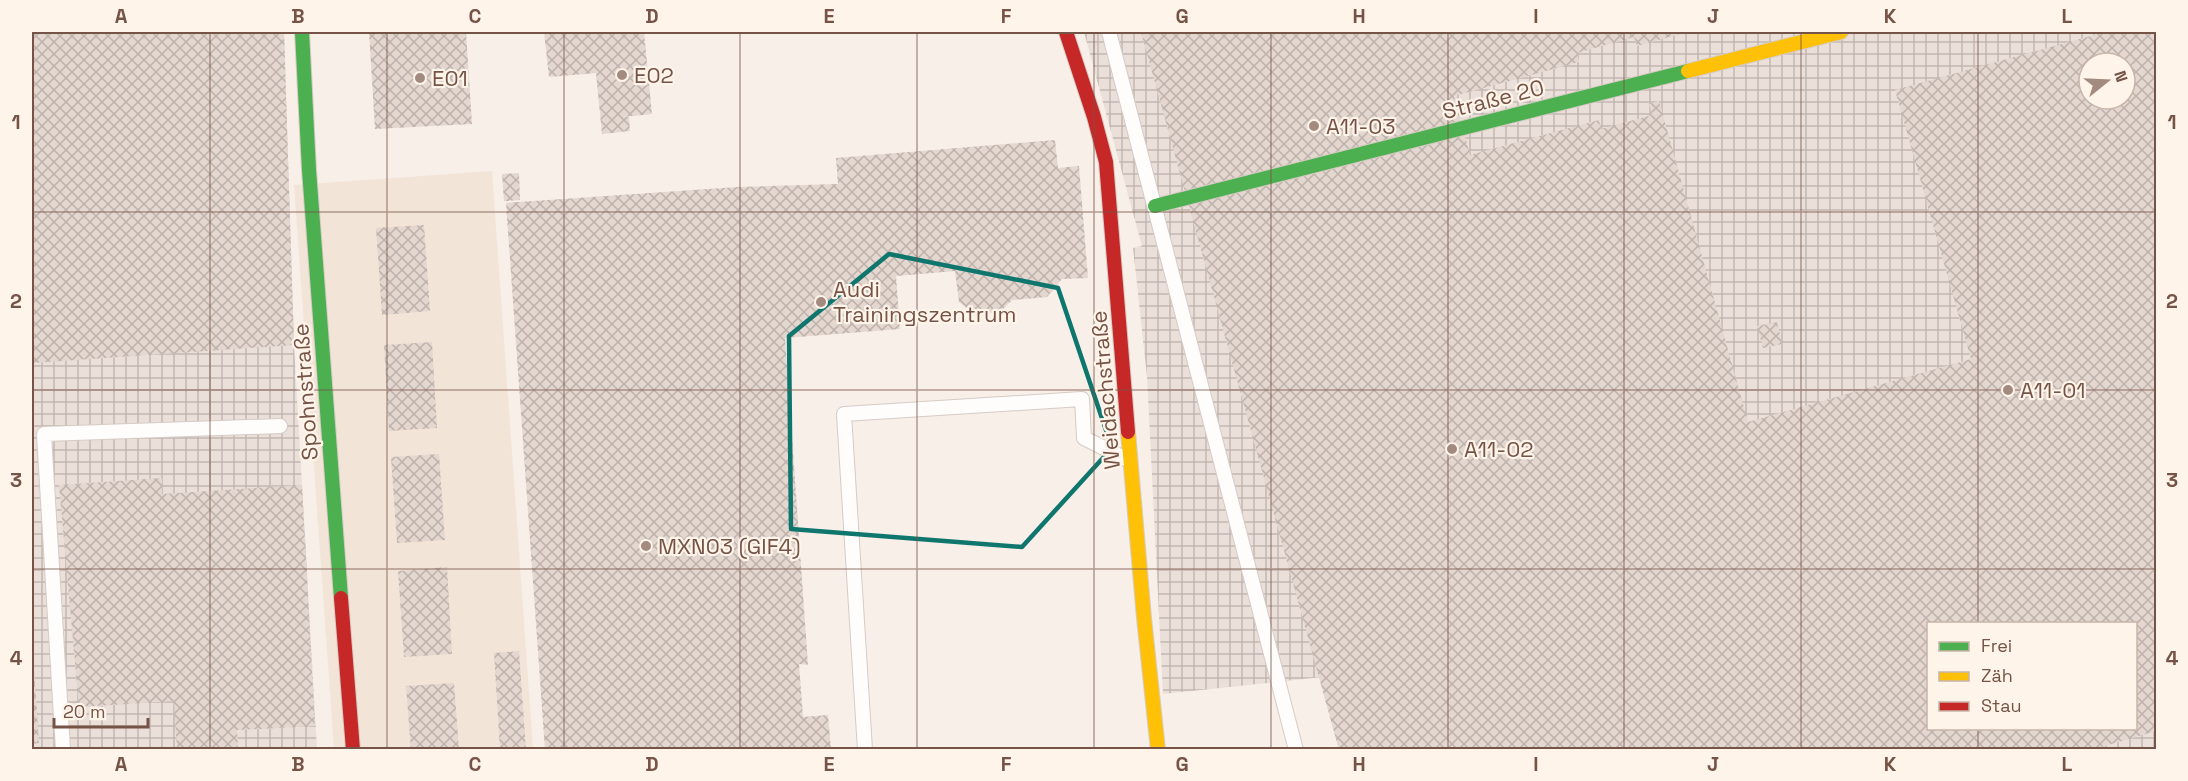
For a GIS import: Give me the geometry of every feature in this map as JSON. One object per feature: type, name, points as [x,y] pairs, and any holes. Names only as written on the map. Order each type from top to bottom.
[{"type":"street","name":"Spohnstraße","points":[[302,32],[311,194],[353,750]]},
{"type":"street","name":"Weidachstraße","points":[[1066,32],[1106,162],[1133,462],[1144,618],[1158,750]]},
{"type":"street","name":"Straße 20","points":[[1155,206],[1841,32]]},
{"type":"lane","points":[[1108,32],[1296,750]]},
{"type":"lane","points":[[865,750],[844,414],[1082,399],[1084,438],[1133,462]]},
{"type":"lane","points":[[63,750],[44,434],[280,426]]},
{"type":"highlighted area","points":[[889,254],[1058,288],[1112,448],[1022,547],[791,529],[789,336]]},
{"type":"shaded area","points":[[32,32],[284,32],[294,345],[317,749],[32,749]]},
{"type":"shaded area","points":[[1084,32],[2156,32],[2156,749],[1340,749],[1332,676],[1163,694],[1147,376],[1133,248],[1142,246]]},
{"type":"shaded area","points":[[492,171],[533,749],[334,749],[294,185]]},
{"type":"building","points":[[32,32],[284,32],[294,345],[32,363]]},
{"type":"building","name":"E01","points":[[369,32],[466,32],[472,124],[375,129]]},
{"type":"building","name":"E02","points":[[544,32],[644,32],[652,114],[622,117],[629,117],[630,131],[602,134],[596,73],[549,77]]},
{"type":"building","points":[[1141,32],[1687,32],[1637,46],[1634,37],[1577,53],[1579,62],[1454,96],[1470,155],[1599,120],[1601,129],[1652,115],[1649,104],[1659,101],[1748,422],[1971,359],[1895,90],[2105,32],[2156,32],[2156,731],[2091,750],[1339,750]]},
{"type":"building","points":[[1055,140],[1058,168],[1079,166],[1088,278],[1062,279],[1047,297],[1012,300],[1000,312],[975,314],[959,302],[955,271],[896,276],[900,329],[785,338],[808,665],[799,664],[803,717],[828,715],[831,750],[545,750],[506,203],[737,187],[838,184],[836,158]]},
{"type":"building","points":[[519,173],[520,200],[504,201],[502,174]]},
{"type":"building","points":[[424,225],[430,311],[382,315],[376,228]]},
{"type":"building","points":[[1777,322],[1782,344],[1763,348],[1757,326]]},
{"type":"building","points":[[432,342],[437,428],[389,431],[384,345]]},
{"type":"building","points":[[439,454],[445,540],[397,543],[391,457]]},
{"type":"building","points":[[162,478],[162,494],[302,485],[315,726],[237,730],[238,750],[177,750],[174,701],[79,707],[59,485]]},
{"type":"building","points":[[447,567],[452,654],[404,657],[398,571]]},
{"type":"building","points":[[519,651],[526,750],[500,750],[494,653]]},
{"type":"building","points":[[32,655],[39,743],[32,744]]},
{"type":"building","points":[[454,683],[459,750],[411,750],[406,686]]},
{"type":"traffic: fast","points":[[302,32],[309,170],[341,598]]},
{"type":"traffic: fast","points":[[1155,206],[1688,71]]},
{"type":"traffic: slow","points":[[1688,71],[1841,32]]},
{"type":"traffic: slow","points":[[1128,432],[1158,750]]},
{"type":"traffic: jam","points":[[1066,32],[1106,162],[1128,432]]},
{"type":"traffic: jam","points":[[341,598],[353,750]]},
{"type":"place","name":"E02","points":[[622,75]]},
{"type":"place","name":"E01","points":[[420,78]]},
{"type":"place","name":"A11-03","points":[[1314,126]]},
{"type":"place","name":"Audi Trainingszentrum","points":[[821,302]]},
{"type":"place","name":"A11-01","points":[[2008,390]]},
{"type":"place","name":"A11-02","points":[[1452,449]]},
{"type":"place","name":"MXN03 (GIF4)","points":[[646,546]]}]
